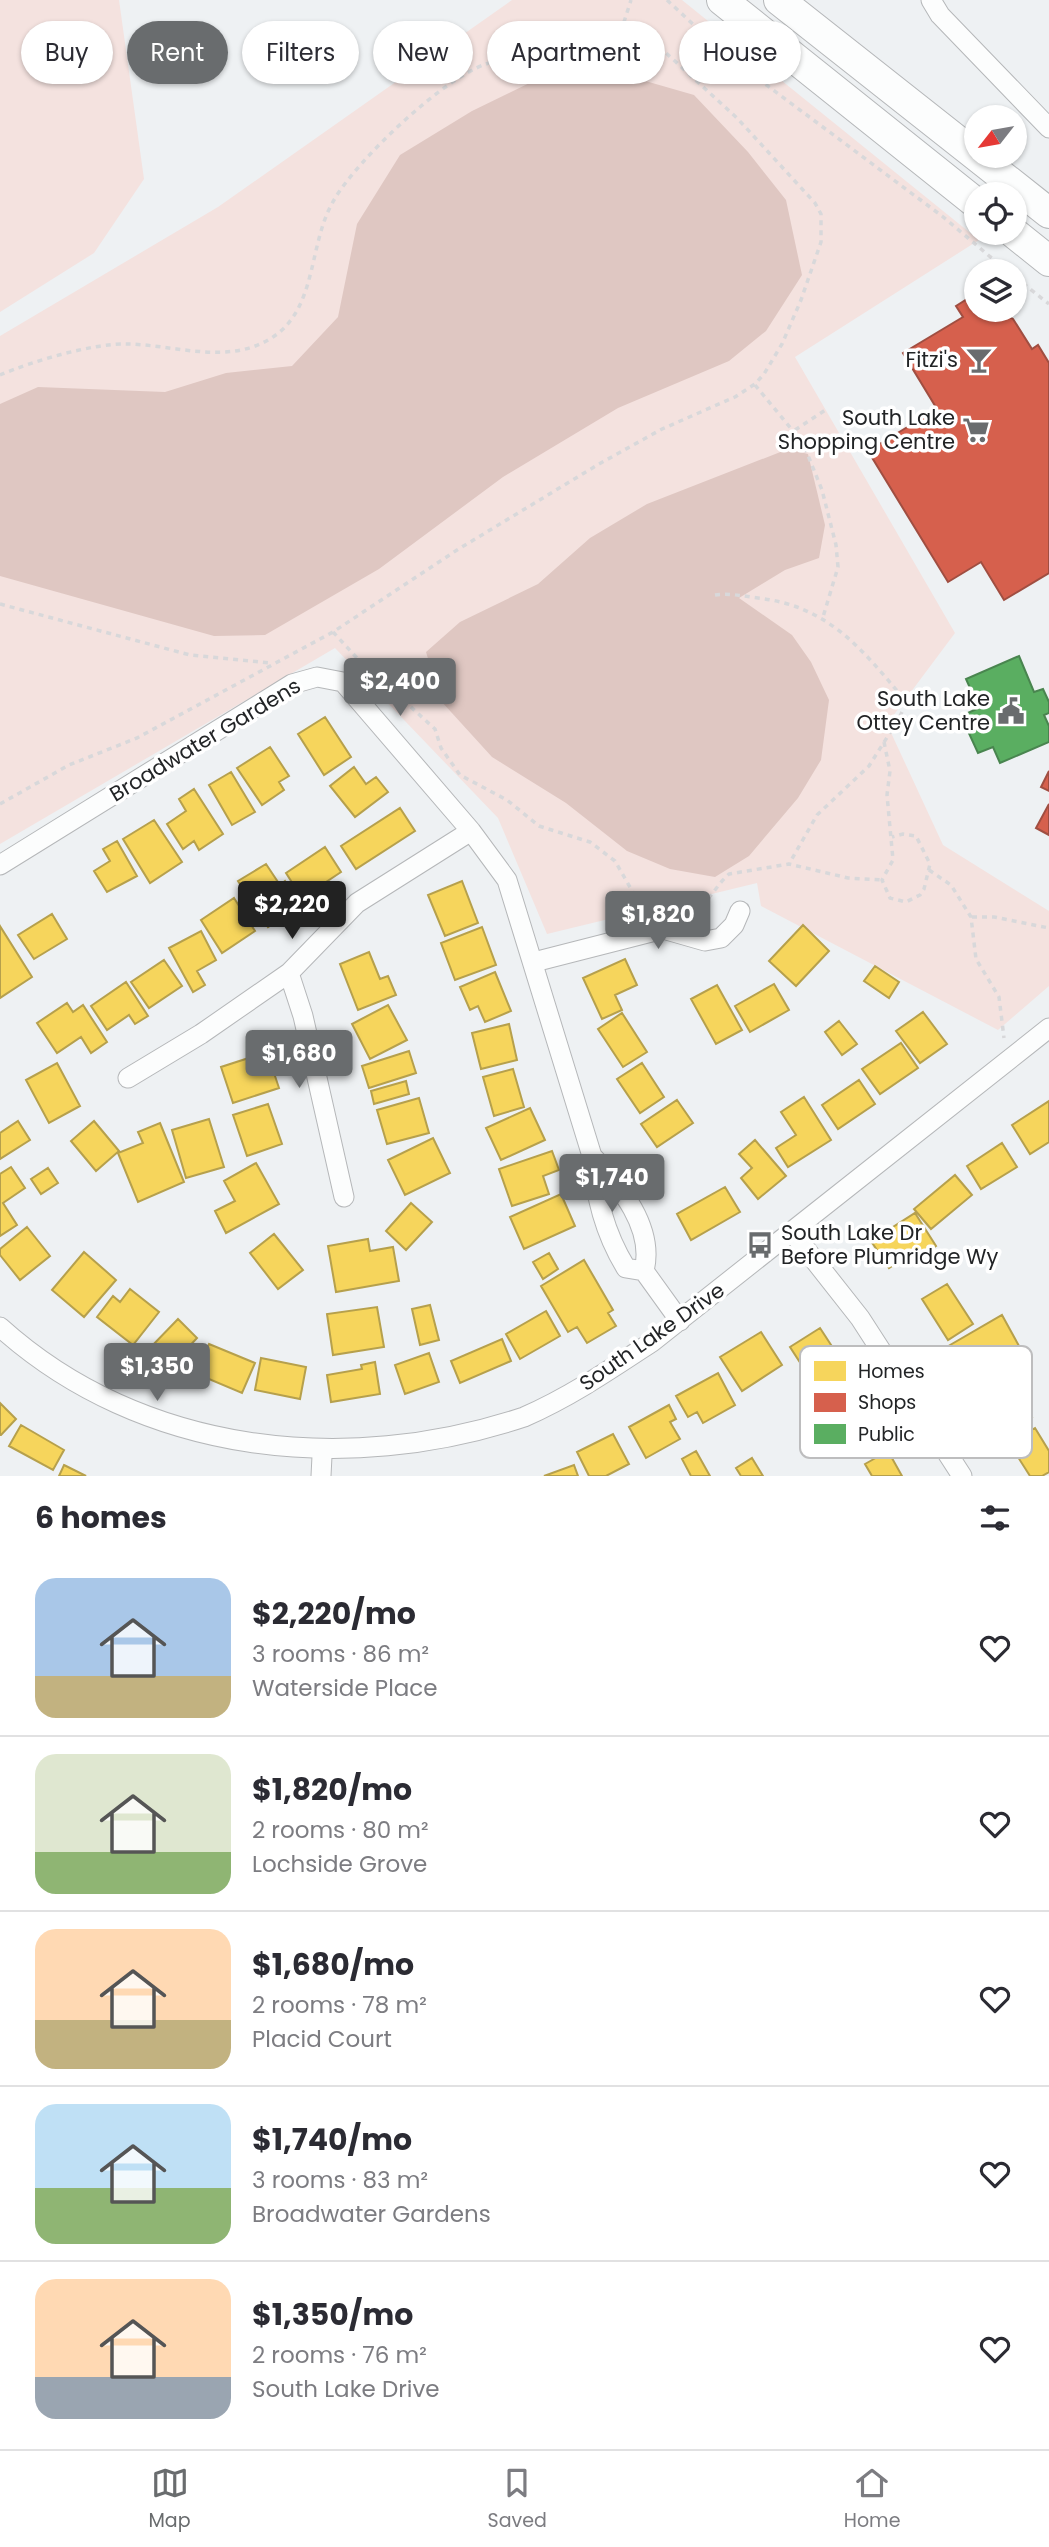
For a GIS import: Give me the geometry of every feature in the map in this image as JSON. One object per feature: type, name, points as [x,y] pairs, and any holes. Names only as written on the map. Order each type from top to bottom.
[{"type":"main road","points":[[722,0],[964,193]]},
{"type":"main road","points":[[779,0],[1049,215],[1030,246]]},
{"type":"street","points":[[931,0],[940,15],[1049,128]]},
{"type":"street","name":"Broadwater Gardens","points":[[0,865],[245,712],[309,677],[343,682],[471,831],[507,880],[592,1156],[600,1212],[616,1252],[626,1268],[644,1271],[680,1321]]},
{"type":"street","points":[[128,1078],[201,1034],[289,973],[357,903],[471,831]]},
{"type":"street","points":[[534,962],[665,922],[705,941],[721,939],[734,925],[740,911]]},
{"type":"street","points":[[289,973],[303,1016],[344,1197]]},
{"type":"street","name":"South Lake Drive","points":[[0,1327],[62,1376],[115,1407],[174,1432],[321,1466],[451,1442],[522,1418],[588,1385],[680,1321],[1049,1028]]},
{"type":"street","name":"Broadwater Gardens","points":[[592,1156],[613,1178],[635,1215],[649,1252],[644,1271]]},
{"type":"street","points":[[793,1233],[860,1318],[878,1346]]},
{"type":"street","points":[[950,1458],[962,1476]]},
{"type":"path","points":[[624,21],[631,0]]},
{"type":"path","points":[[667,0],[725,54],[942,216],[993,259]]},
{"type":"path","points":[[0,804],[69,765],[137,738],[332,632],[457,550],[599,464],[662,429],[735,397],[755,384],[764,374],[782,344],[801,300],[821,242],[821,214],[815,203],[737,118],[665,52]]},
{"type":"path","points":[[0,375],[38,359],[126,344],[186,352],[221,352],[259,344],[274,337],[297,312],[306,291],[317,239],[332,202],[349,176],[438,93],[487,64]]},
{"type":"path","points":[[1027,287],[1049,304]]},
{"type":"path","points":[[755,384],[795,429],[822,490],[836,545],[838,568],[823,617]]},
{"type":"path","points":[[795,429],[827,409]]},
{"type":"path","points":[[715,595],[770,599],[823,617],[849,638],[904,699],[905,706],[898,720],[869,766],[817,815],[789,864]]},
{"type":"path","points":[[0,604],[190,655],[273,663]]},
{"type":"path","points":[[332,632],[369,671],[389,680],[402,699],[435,729],[441,748],[460,775],[507,800],[539,826],[590,842],[615,861],[634,894],[665,922],[705,905],[729,874],[789,864],[848,878],[881,880]]},
{"type":"path","points":[[881,880],[891,867],[892,837],[887,796],[890,771],[884,742]]},
{"type":"path","points":[[881,880],[890,898],[906,902],[920,895],[929,870],[929,858],[916,836],[903,834],[892,837]]},
{"type":"path","points":[[929,870],[951,885],[971,917],[976,959],[999,997],[1001,1024],[1007,1043]]},
{"type":"path","points":[[971,917],[994,917],[1049,928]]},
{"type":"shaded area","points":[[0,0],[119,0],[127,57],[127,84],[131,84],[144,179],[94,253],[0,312]]},
{"type":"shaded area","points":[[512,0],[682,0],[708,21],[679,21],[679,84],[786,84],[964,228],[964,245],[971,245],[795,357],[955,633],[887,724],[943,845],[1049,911],[1049,986],[998,1030],[761,906],[757,883],[547,934],[498,818],[335,648],[0,844],[0,336],[218,207],[393,84],[473,84],[473,27]]},
{"type":"shaded area","points":[[527,84],[656,84],[694,95],[748,152],[786,200],[802,275],[766,331],[729,361],[618,408],[503,477],[379,569],[265,635],[214,636],[0,576],[0,404],[38,387],[165,392],[226,373],[292,366],[338,317],[357,224],[400,155],[472,111]]},
{"type":"shaded area","points":[[788,449],[808,454],[825,525],[819,558],[785,570],[739,598],[792,635],[811,662],[829,700],[821,760],[798,798],[749,856],[715,877],[670,869],[627,851],[566,803],[492,757],[441,701],[426,652],[460,622],[538,584],[590,538],[647,504]]},
{"type":"building: Homes","points":[[325,717],[351,757],[324,775],[298,734]]},
{"type":"building: Homes","points":[[270,747],[289,776],[279,782],[284,790],[262,805],[237,768]]},
{"type":"building: Homes","points":[[354,767],[366,784],[376,777],[388,792],[355,817],[330,786]]},
{"type":"building: Homes","points":[[231,772],[255,812],[232,825],[209,785]]},
{"type":"building: Homes","points":[[194,789],[223,834],[199,850],[194,841],[183,849],[167,824],[186,811],[179,799]]},
{"type":"building: Homes","points":[[400,808],[415,831],[356,869],[341,846]]},
{"type":"building: Homes","points":[[154,820],[182,862],[150,883],[123,839]]},
{"type":"building: Homes","points":[[117,841],[137,876],[107,892],[94,871],[110,861],[103,849]]},
{"type":"building: Homes","points":[[325,847],[341,872],[302,898],[286,873]]},
{"type":"building: Homes","points":[[266,864],[280,885],[285,881],[301,905],[268,927],[238,881]]},
{"type":"building: Homes","points":[[462,881],[478,923],[445,936],[428,895]]},
{"type":"building: Homes","points":[[234,898],[255,931],[222,953],[201,920]]},
{"type":"building: Homes","points":[[52,914],[67,939],[34,959],[18,935]]},
{"type":"building: Homes","points":[[803,925],[829,951],[796,986],[769,961]]},
{"type":"building: Homes","points":[[0,926],[32,977],[0,998]]},
{"type":"building: Homes","points":[[482,927],[496,965],[455,980],[441,943]]},
{"type":"building: Homes","points":[[201,931],[216,960],[197,971],[205,985],[193,992],[169,948]]},
{"type":"building: Homes","points":[[369,952],[380,979],[388,976],[396,995],[358,1010],[340,964]]},
{"type":"building: Homes","points":[[625,959],[637,985],[615,995],[622,1010],[602,1019],[583,978]]},
{"type":"building: Homes","points":[[164,960],[182,986],[149,1008],[131,982]]},
{"type":"building: Homes","points":[[875,966],[899,982],[889,998],[864,981]]},
{"type":"building: Homes","points":[[495,972],[511,1011],[485,1022],[478,1006],[470,1010],[460,987]]},
{"type":"building: Homes","points":[[126,982],[148,1016],[135,1024],[129,1015],[107,1030],[91,1006]]},
{"type":"building: Homes","points":[[774,984],[789,1010],[750,1032],[735,1006]]},
{"type":"building: Homes","points":[[717,985],[742,1030],[716,1044],[691,999]]},
{"type":"building: Homes","points":[[67,1003],[73,1012],[83,1005],[107,1042],[91,1053],[81,1037],[57,1053],[37,1023]]},
{"type":"building: Homes","points":[[388,1005],[407,1040],[370,1059],[352,1024]]},
{"type":"building: Homes","points":[[923,1012],[947,1044],[920,1063],[896,1031]]},
{"type":"building: Homes","points":[[622,1013],[647,1052],[623,1067],[598,1029]]},
{"type":"building: Homes","points":[[839,1021],[857,1044],[842,1055],[825,1032]]},
{"type":"building: Homes","points":[[509,1024],[517,1060],[481,1069],[472,1033]]},
{"type":"building: Homes","points":[[901,1043],[918,1068],[880,1094],[862,1069]]},
{"type":"building: Homes","points":[[409,1051],[416,1073],[369,1088],[362,1066]]},
{"type":"building: Homes","points":[[267,1052],[279,1088],[233,1103],[221,1067]]},
{"type":"building: Homes","points":[[57,1063],[80,1106],[49,1123],[26,1080]]},
{"type":"building: Homes","points":[[642,1063],[664,1097],[640,1113],[617,1079]]},
{"type":"building: Homes","points":[[513,1069],[524,1107],[494,1116],[483,1077]]},
{"type":"building: Homes","points":[[859,1080],[875,1104],[838,1129],[822,1105]]},
{"type":"building: Homes","points":[[406,1081],[409,1094],[374,1104],[371,1091]]},
{"type":"building: Homes","points":[[804,1097],[831,1140],[788,1167],[776,1148],[796,1135],[781,1112]]},
{"type":"building: Homes","points":[[419,1098],[429,1133],[387,1144],[377,1110]]},
{"type":"building: Homes","points":[[677,1100],[693,1123],[657,1147],[641,1124]]},
{"type":"building: Homes","points":[[1049,1101],[1049,1142],[1030,1154],[1012,1125]]},
{"type":"building: Homes","points":[[268,1104],[282,1144],[247,1156],[233,1115]]},
{"type":"building: Homes","points":[[530,1108],[545,1140],[501,1160],[486,1128]]},
{"type":"building: Homes","points":[[209,1119],[224,1167],[186,1178],[172,1130]]},
{"type":"building: Homes","points":[[18,1121],[30,1140],[0,1159],[0,1133]]},
{"type":"building: Homes","points":[[94,1121],[119,1151],[96,1171],[71,1141]]},
{"type":"building: Homes","points":[[160,1123],[184,1182],[138,1202],[118,1153],[143,1143],[138,1132]]},
{"type":"building: Homes","points":[[433,1138],[450,1173],[405,1195],[388,1160]]},
{"type":"building: Homes","points":[[755,1140],[786,1176],[758,1199],[741,1178],[752,1168],[739,1154]]},
{"type":"building: Homes","points":[[1002,1143],[1017,1167],[981,1189],[967,1166]]},
{"type":"building: Homes","points":[[552,1151],[559,1170],[543,1176],[549,1194],[512,1206],[499,1169]]},
{"type":"building: Homes","points":[[256,1163],[279,1204],[226,1233],[215,1211],[235,1201],[224,1181]]},
{"type":"building: Homes","points":[[11,1167],[25,1188],[3,1203],[17,1225],[0,1236],[0,1174]]},
{"type":"building: Homes","points":[[48,1168],[58,1183],[41,1194],[31,1179]]},
{"type":"building: Homes","points":[[955,1175],[972,1195],[931,1229],[914,1209]]},
{"type":"building: Homes","points":[[725,1187],[740,1212],[691,1240],[677,1214]]},
{"type":"building: Homes","points":[[561,1194],[575,1226],[524,1249],[510,1217]]},
{"type":"building: Homes","points":[[411,1203],[432,1222],[406,1250],[386,1231]]},
{"type":"building: Homes","points":[[915,1213],[936,1246],[916,1259],[912,1253],[889,1268],[871,1241]]},
{"type":"building: Homes","points":[[27,1227],[50,1256],[20,1280],[0,1255],[0,1249]]},
{"type":"building: Homes","points":[[274,1234],[303,1270],[278,1289],[250,1253]]},
{"type":"building: Homes","points":[[368,1239],[370,1251],[393,1247],[399,1281],[336,1292],[328,1246]]},
{"type":"building: Homes","points":[[84,1252],[116,1280],[84,1317],[52,1290]]},
{"type":"building: Homes","points":[[549,1253],[558,1269],[543,1279],[533,1262]]},
{"type":"building: Homes","points":[[584,1260],[613,1310],[608,1313],[616,1326],[587,1343],[577,1327],[568,1332],[541,1286]]},
{"type":"building: Homes","points":[[947,1284],[973,1324],[948,1340],[922,1299]]},
{"type":"building: Homes","points":[[130,1289],[159,1312],[133,1345],[97,1317],[113,1296],[120,1302]]},
{"type":"building: Homes","points":[[430,1305],[439,1340],[420,1345],[412,1309]]},
{"type":"building: Homes","points":[[377,1307],[384,1347],[333,1355],[327,1314]]},
{"type":"building: Homes","points":[[546,1311],[560,1336],[520,1359],[506,1334]]},
{"type":"building: Homes","points":[[1002,1315],[1019,1346],[948,1346]]},
{"type":"building: Homes","points":[[178,1319],[197,1338],[184,1352],[193,1361],[177,1378],[148,1350]]},
{"type":"building: Homes","points":[[820,1328],[832,1346],[800,1346],[800,1362],[790,1347]]},
{"type":"building: Homes","points":[[761,1332],[782,1365],[742,1391],[720,1357]]},
{"type":"building: Homes","points":[[502,1339],[511,1361],[460,1383],[451,1361]]},
{"type":"building: Homes","points":[[209,1344],[255,1363],[242,1393],[197,1374]]},
{"type":"building: Homes","points":[[429,1353],[439,1382],[405,1394],[395,1365]]},
{"type":"building: Homes","points":[[261,1358],[306,1367],[300,1399],[255,1390]]},
{"type":"building: Homes","points":[[375,1362],[380,1394],[331,1402],[327,1375],[362,1369],[361,1365]]},
{"type":"building: Homes","points":[[718,1373],[735,1405],[703,1423],[697,1412],[688,1417],[676,1396]]},
{"type":"building: Homes","points":[[0,1403],[16,1419],[1,1435],[0,1435]]},
{"type":"building: Homes","points":[[669,1405],[676,1419],[670,1422],[680,1439],[646,1458],[629,1427]]},
{"type":"building: Homes","points":[[21,1425],[64,1450],[53,1470],[9,1446]]},
{"type":"building: Homes","points":[[1035,1428],[1049,1451],[1049,1472],[1042,1476],[1030,1476],[1019,1458],[1032,1458],[1032,1430]]},
{"type":"building: Homes","points":[[613,1434],[629,1464],[606,1476],[589,1476],[577,1452]]},
{"type":"building: Homes","points":[[696,1451],[710,1476],[691,1476],[682,1459]]},
{"type":"building: Homes","points":[[752,1458],[763,1476],[741,1476],[736,1468]]},
{"type":"building: Homes","points":[[876,1458],[892,1458],[902,1476],[872,1476],[865,1464]]},
{"type":"building: Homes","points":[[64,1465],[86,1476],[59,1476]]},
{"type":"building: Homes","points":[[574,1465],[578,1476],[544,1476]]},
{"type":"building: Shops","name":"South Lake Shopping Centre","points":[[964,301],[964,322],[1015,322],[1032,349],[1038,345],[1049,363],[1049,573],[1004,600],[981,562],[948,582],[868,451],[937,409],[903,353],[963,317],[956,306]]},
{"type":"building: Shops","points":[[1049,771],[1049,791],[1041,787]]},
{"type":"building: Shops","points":[[1049,804],[1049,835],[1036,828]]},
{"type":"building: Public","name":"South Lake Ottey Centre","points":[[1019,656],[1034,692],[1043,689],[1049,702],[1049,713],[1044,715],[1049,726],[1049,742],[1000,763],[993,747],[978,753],[961,716],[979,708],[966,679]]},
{"type":"place","name":"Fitzi's","points":[[979,360]]},
{"type":"place","name":"South Lake Shopping Centre","points":[[976,430]]},
{"type":"place","name":"South Lake Ottey Centre","points":[[1011,711]]},
{"type":"place","name":"South Lake Dr Before Plumridge Wy","points":[[760,1245]]}]
